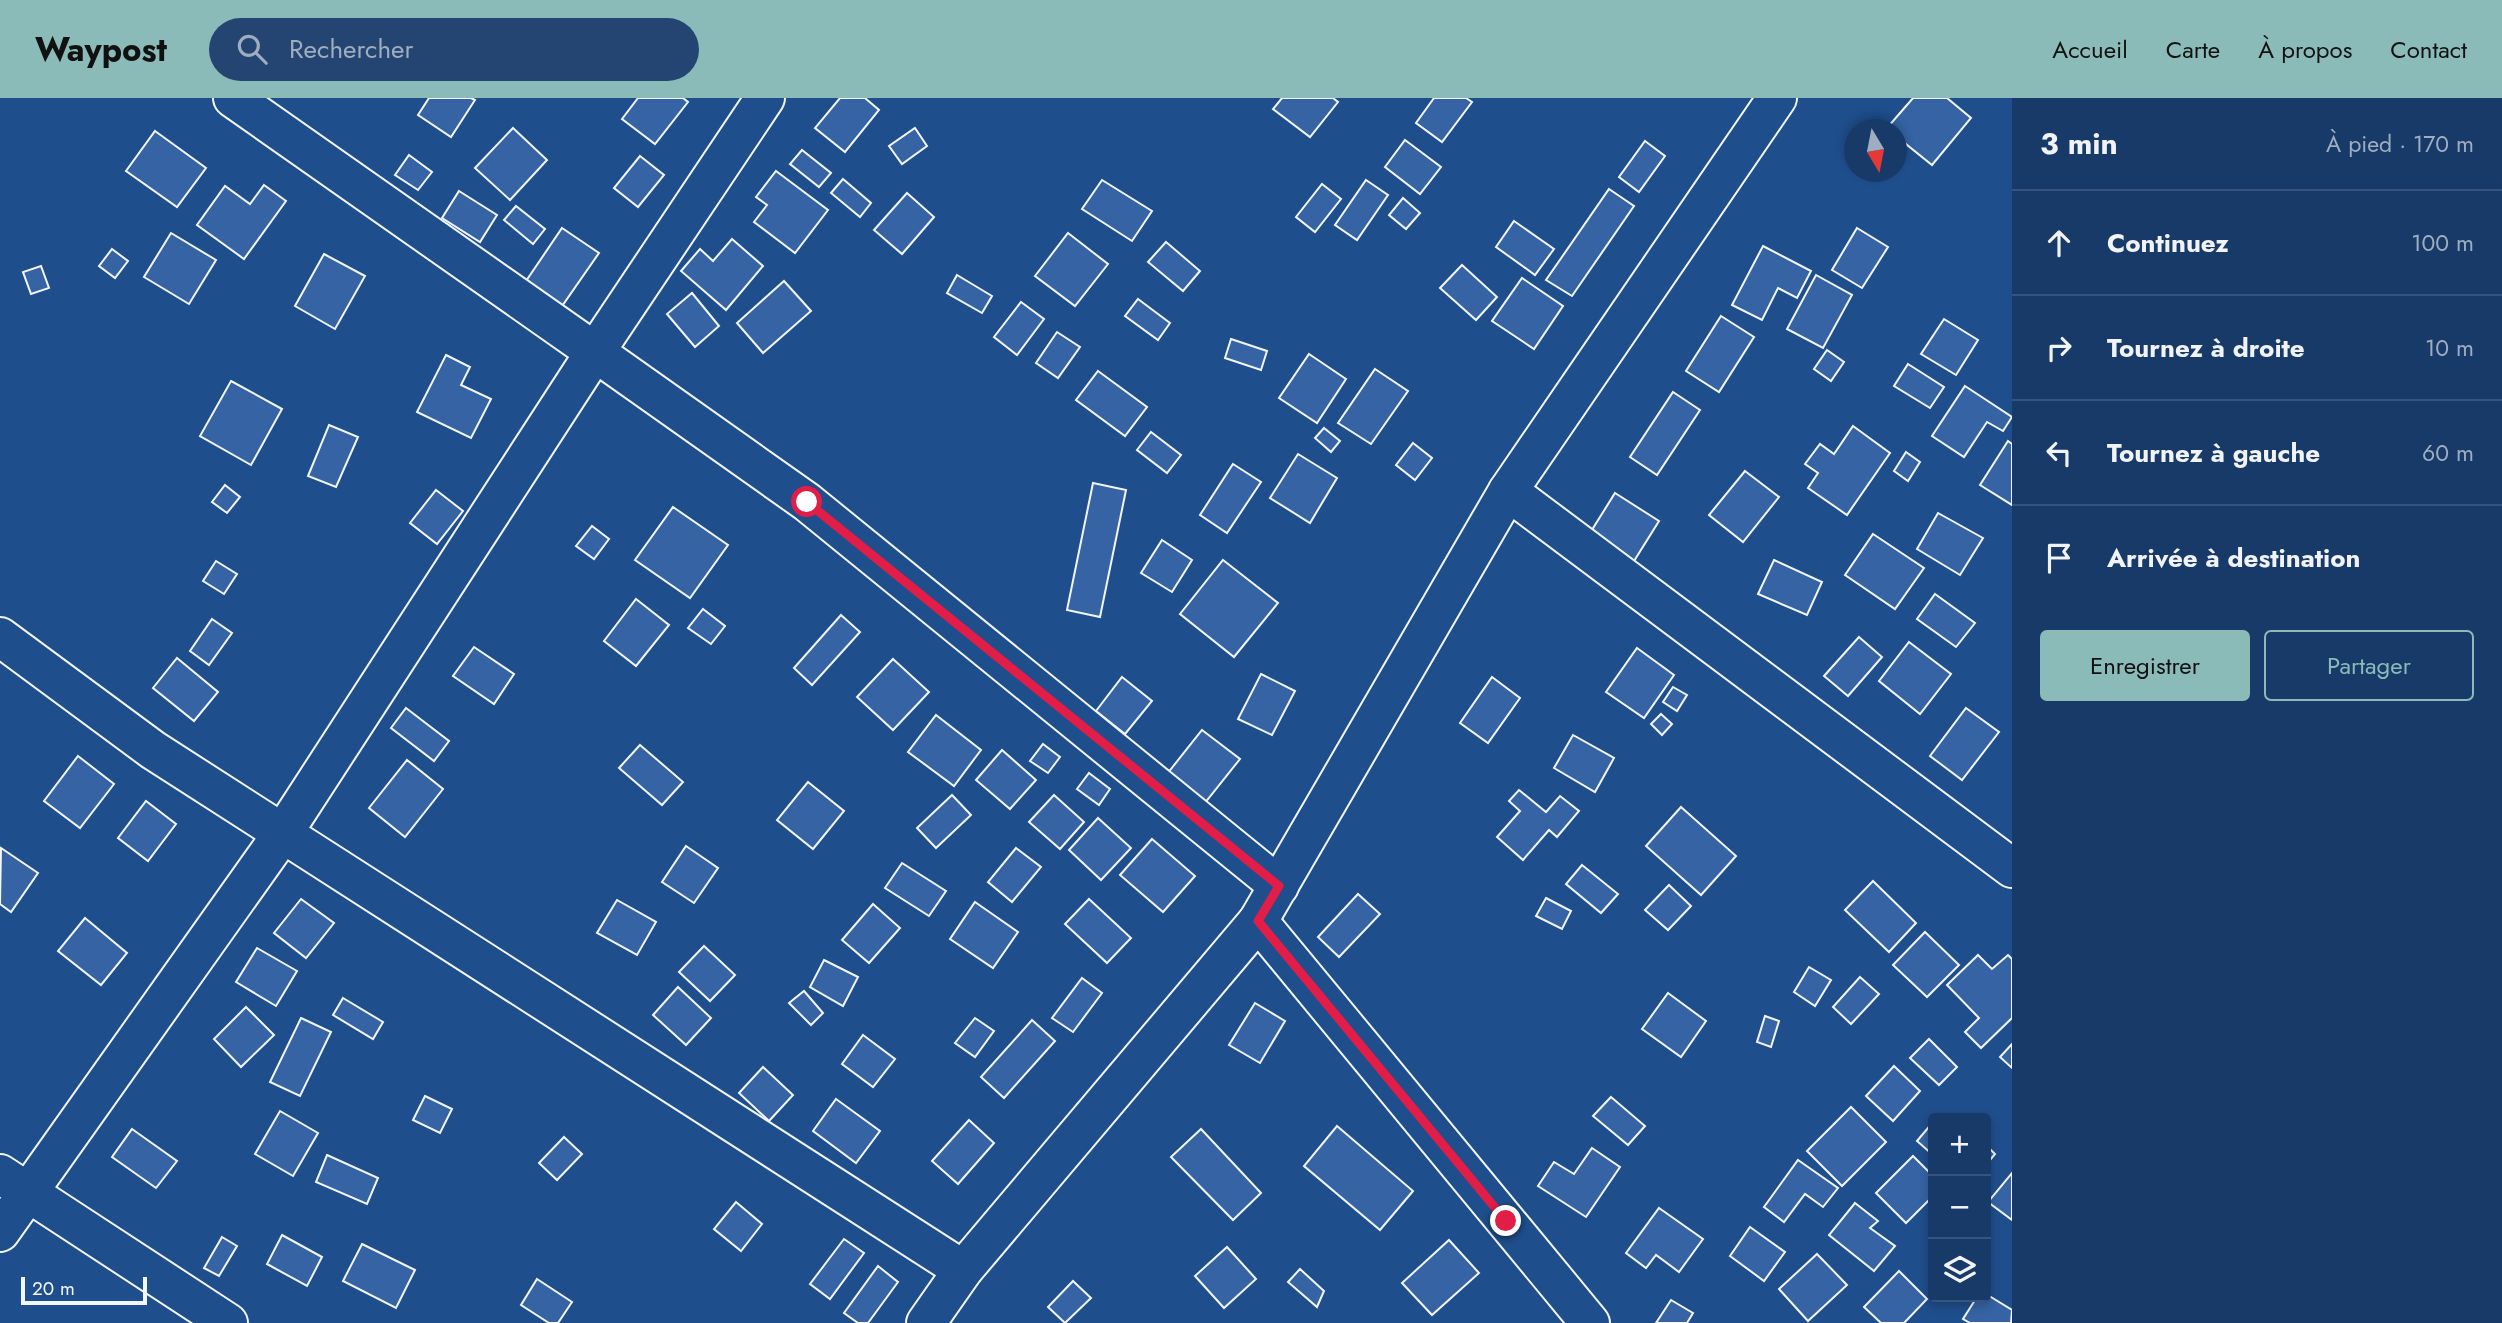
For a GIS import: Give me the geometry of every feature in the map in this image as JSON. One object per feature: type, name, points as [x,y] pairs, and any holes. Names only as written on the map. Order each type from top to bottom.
[{"type":"street","points":[[233,98],[807,502],[1279,886]]},
{"type":"street","points":[[0,1232],[15,1183],[283,833],[765,98]]},
{"type":"street","points":[[926,1323],[963,1270],[1258,921],[1508,491],[1777,98]]},
{"type":"street","points":[[1508,491],[2012,868]]},
{"type":"street","points":[[0,637],[153,751],[963,1270]]},
{"type":"street","points":[[1258,921],[1590,1323]]},
{"type":"street","points":[[15,1183],[228,1323]]},
{"type":"building","points":[[429,98],[475,100],[451,137],[418,115]]},
{"type":"building","points":[[638,98],[683,98],[688,102],[655,144],[622,119]]},
{"type":"building","points":[[840,98],[865,98],[879,110],[845,152],[815,128]]},
{"type":"building","points":[[1282,98],[1333,98],[1338,102],[1310,137],[1273,109]]},
{"type":"building","points":[[1434,98],[1466,98],[1472,102],[1442,142],[1416,123]]},
{"type":"building","points":[[1913,98],[1947,98],[1971,118],[1932,165],[1907,145],[1907,119],[1895,119]]},
{"type":"building","points":[[513,128],[547,160],[510,200],[475,168]]},
{"type":"building","points":[[915,128],[927,146],[902,164],[889,146]]},
{"type":"building","points":[[155,131],[206,168],[177,207],[126,171]]},
{"type":"building","points":[[1405,140],[1441,167],[1420,194],[1385,167]]},
{"type":"building","points":[[1645,141],[1665,156],[1639,192],[1619,177]]},
{"type":"building","points":[[802,150],[831,173],[819,187],[790,164]]},
{"type":"building","points":[[409,155],[432,172],[418,190],[395,175]]},
{"type":"building","points":[[640,156],[664,175],[638,207],[614,188]]},
{"type":"building","points":[[776,171],[828,210],[795,253],[754,222],[767,205],[756,197]]},
{"type":"building","points":[[843,179],[871,203],[860,217],[831,193]]},
{"type":"building","points":[[1102,180],[1152,211],[1132,241],[1082,209]]},
{"type":"building","points":[[1366,180],[1388,195],[1357,240],[1335,225]]},
{"type":"building","points":[[1322,184],[1341,199],[1315,232],[1296,217]]},
{"type":"building","points":[[264,185],[286,201],[244,259],[197,225],[225,186],[250,204]]},
{"type":"building","points":[[1609,189],[1634,206],[1572,296],[1546,280]]},
{"type":"building","points":[[459,191],[497,215],[480,242],[442,218]]},
{"type":"building","points":[[907,193],[934,217],[902,254],[874,230]]},
{"type":"building","points":[[1403,198],[1420,213],[1406,229],[1389,215]]},
{"type":"building","points":[[516,206],[545,229],[533,244],[504,220]]},
{"type":"building","points":[[1514,221],[1554,249],[1535,275],[1496,247]]},
{"type":"building","points":[[562,228],[599,253],[560,309],[524,284]]},
{"type":"building","points":[[1857,228],[1888,247],[1862,288],[1832,270]]},
{"type":"building","points":[[171,233],[216,260],[189,304],[144,277]]},
{"type":"building","points":[[1068,233],[1108,264],[1075,306],[1035,276]]},
{"type":"building","points":[[732,239],[763,266],[726,310],[681,271],[700,249],[713,261]]},
{"type":"building","points":[[1166,242],[1200,271],[1183,291],[1148,262]]},
{"type":"building","points":[[1763,246],[1811,271],[1797,298],[1778,288],[1762,320],[1732,305]]},
{"type":"building","points":[[112,249],[128,261],[115,278],[99,266]]},
{"type":"building","points":[[324,254],[365,276],[335,329],[295,306]]},
{"type":"building","points":[[1462,265],[1497,297],[1476,320],[1440,288]]},
{"type":"building","points":[[41,266],[49,288],[31,294],[23,272]]},
{"type":"building","points":[[957,275],[992,296],[982,313],[947,293]]},
{"type":"building","points":[[1816,275],[1852,295],[1823,348],[1787,329]]},
{"type":"building","points":[[1522,278],[1563,306],[1534,349],[1492,321]]},
{"type":"building","points":[[784,281],[811,311],[763,353],[737,323]]},
{"type":"building","points":[[692,293],[719,326],[695,347],[667,314]]},
{"type":"building","points":[[1138,299],[1170,323],[1158,340],[1125,316]]},
{"type":"building","points":[[1021,302],[1044,319],[1017,355],[994,337]]},
{"type":"building","points":[[1721,316],[1754,337],[1719,392],[1686,371]]},
{"type":"building","points":[[1944,319],[1978,340],[1956,375],[1921,354]]},
{"type":"building","points":[[1057,332],[1080,347],[1058,378],[1036,363]]},
{"type":"building","points":[[1231,339],[1267,351],[1261,370],[1225,358]]},
{"type":"building","points":[[1827,350],[1844,362],[1831,381],[1814,369]]},
{"type":"building","points":[[1309,354],[1346,379],[1317,423],[1279,398]]},
{"type":"building","points":[[446,355],[470,367],[461,385],[491,399],[471,438],[417,412]]},
{"type":"building","points":[[1908,364],[1944,387],[1930,408],[1894,386]]},
{"type":"building","points":[[1375,369],[1408,391],[1371,444],[1338,423]]},
{"type":"building","points":[[1098,371],[1147,407],[1125,436],[1076,400]]},
{"type":"building","points":[[231,381],[282,409],[251,465],[200,436]]},
{"type":"building","points":[[1965,386],[2012,417],[2003,431],[1987,422],[1964,457],[1932,436]]},
{"type":"building","points":[[1673,392],[1700,410],[1657,475],[1630,457]]},
{"type":"building","points":[[329,425],[358,437],[336,487],[308,476]]},
{"type":"building","points":[[1853,426],[1890,453],[1847,515],[1808,488],[1818,473],[1805,464],[1820,444],[1834,454]]},
{"type":"building","points":[[1324,428],[1340,441],[1331,452],[1315,438]]},
{"type":"building","points":[[1151,432],[1181,455],[1167,473],[1137,450]]},
{"type":"building","points":[[2008,441],[2012,444],[2012,505],[1980,485]]},
{"type":"building","points":[[1413,443],[1432,458],[1415,480],[1396,465]]},
{"type":"building","points":[[1906,452],[1920,462],[1908,481],[1894,471]]},
{"type":"building","points":[[1298,454],[1337,478],[1310,523],[1270,498]]},
{"type":"building","points":[[1233,464],[1261,482],[1227,533],[1200,515]]},
{"type":"building","points":[[1745,471],[1779,497],[1743,542],[1709,515]]},
{"type":"building","points":[[1093,483],[1126,490],[1100,617],[1067,610]]},
{"type":"building","points":[[225,485],[240,497],[227,513],[212,502]]},
{"type":"building","points":[[436,490],[463,511],[437,544],[410,523]]},
{"type":"building","points":[[1615,493],[1659,521],[1634,561],[1590,533]]},
{"type":"building","points":[[673,507],[728,545],[690,598],[635,560]]},
{"type":"building","points":[[1938,513],[1983,538],[1960,575],[1917,549]]},
{"type":"building","points":[[592,526],[609,539],[594,559],[576,546]]},
{"type":"building","points":[[1873,534],[1924,568],[1895,609],[1845,575]]},
{"type":"building","points":[[1162,540],[1192,560],[1172,592],[1141,573]]},
{"type":"building","points":[[1223,560],[1278,603],[1234,657],[1180,614]]},
{"type":"building","points":[[1774,560],[1822,582],[1807,615],[1758,594]]},
{"type":"building","points":[[216,561],[237,574],[224,594],[203,581]]},
{"type":"building","points":[[1935,594],[1975,623],[1956,647],[1917,619]]},
{"type":"building","points":[[636,599],[669,625],[636,666],[604,641]]},
{"type":"building","points":[[703,609],[725,626],[711,644],[688,628]]},
{"type":"building","points":[[841,615],[860,632],[812,685],[794,668]]},
{"type":"building","points":[[212,619],[232,633],[209,665],[190,651]]},
{"type":"building","points":[[1859,637],[1882,657],[1848,696],[1824,676]]},
{"type":"building","points":[[1909,642],[1951,674],[1920,714],[1879,681]]},
{"type":"building","points":[[474,647],[514,674],[494,704],[453,676]]},
{"type":"building","points":[[1637,648],[1674,675],[1644,718],[1606,692]]},
{"type":"building","points":[[177,658],[218,692],[194,721],[153,688]]},
{"type":"building","points":[[893,659],[929,692],[893,730],[857,697]]},
{"type":"building","points":[[1261,674],[1295,691],[1272,735],[1238,719]]},
{"type":"building","points":[[1122,677],[1152,701],[1125,734],[1096,711]]},
{"type":"building","points":[[1492,677],[1520,698],[1488,743],[1460,723]]},
{"type":"building","points":[[1673,687],[1687,695],[1677,711],[1663,702]]},
{"type":"building","points":[[406,708],[449,741],[434,761],[391,728]]},
{"type":"building","points":[[1966,708],[1999,732],[1962,780],[1930,756]]},
{"type":"building","points":[[1661,714],[1672,724],[1662,735],[1651,724]]},
{"type":"building","points":[[936,715],[981,750],[954,786],[908,752]]},
{"type":"building","points":[[1202,730],[1240,759],[1204,804],[1167,774]]},
{"type":"building","points":[[1573,735],[1614,758],[1595,792],[1554,768]]},
{"type":"building","points":[[1043,744],[1060,757],[1048,773],[1030,761]]},
{"type":"building","points":[[640,745],[683,782],[662,805],[619,768]]},
{"type":"building","points":[[1002,750],[1036,780],[1010,809],[976,780]]},
{"type":"building","points":[[78,756],[114,784],[80,828],[44,801]]},
{"type":"building","points":[[407,760],[443,789],[405,837],[369,808]]},
{"type":"building","points":[[1089,773],[1110,789],[1099,805],[1077,789]]},
{"type":"building","points":[[808,782],[844,811],[813,849],[777,820]]},
{"type":"building","points":[[1519,790],[1546,812],[1560,796],[1579,811],[1557,837],[1549,830],[1523,860],[1497,837],[1520,811],[1509,801]]},
{"type":"building","points":[[952,795],[971,815],[936,848],[917,828]]},
{"type":"building","points":[[1054,795],[1084,822],[1060,849],[1029,822]]},
{"type":"building","points":[[146,801],[176,824],[148,861],[118,838]]},
{"type":"building","points":[[1681,807],[1736,856],[1701,895],[1646,846]]},
{"type":"building","points":[[1098,818],[1131,848],[1101,880],[1069,850]]},
{"type":"building","points":[[1152,839],[1195,876],[1163,912],[1120,875]]},
{"type":"building","points":[[686,846],[718,868],[694,903],[662,882]]},
{"type":"building","points":[[1,848],[38,873],[11,912],[0,904]]},
{"type":"building","points":[[1016,848],[1041,867],[1012,902],[988,882]]},
{"type":"building","points":[[902,863],[946,891],[929,916],[885,888]]},
{"type":"building","points":[[1582,865],[1618,894],[1601,913],[1566,884]]},
{"type":"building","points":[[1873,881],[1916,923],[1889,952],[1845,910]]},
{"type":"building","points":[[1669,885],[1691,906],[1668,930],[1645,910]]},
{"type":"building","points":[[1358,894],[1380,914],[1339,957],[1318,937]]},
{"type":"building","points":[[1546,898],[1571,911],[1562,929],[1536,916]]},
{"type":"building","points":[[301,899],[334,923],[306,958],[274,933]]},
{"type":"building","points":[[1089,899],[1131,938],[1107,963],[1065,924]]},
{"type":"building","points":[[617,900],[656,922],[637,955],[597,933]]},
{"type":"building","points":[[975,902],[1018,932],[993,968],[950,939]]},
{"type":"building","points":[[873,904],[900,928],[869,963],[842,940]]},
{"type":"building","points":[[85,918],[127,953],[101,985],[58,951]]},
{"type":"building","points":[[1925,932],[1959,965],[1927,997],[1893,965]]},
{"type":"building","points":[[704,946],[735,975],[710,1001],[679,972]]},
{"type":"building","points":[[257,948],[297,971],[276,1006],[236,982]]},
{"type":"building","points":[[1978,955],[1992,969],[2008,955],[2012,959],[2012,1018],[1981,1048],[1965,1032],[1979,1018],[1947,985]]},
{"type":"building","points":[[824,960],[858,977],[843,1006],[810,987]]},
{"type":"building","points":[[1809,967],[1831,980],[1815,1006],[1794,992]]},
{"type":"building","points":[[1860,977],[1879,994],[1851,1024],[1833,1007]]},
{"type":"building","points":[[1082,978],[1102,993],[1073,1032],[1052,1018]]},
{"type":"building","points":[[678,987],[711,1018],[686,1045],[653,1015]]},
{"type":"building","points":[[804,991],[823,1013],[811,1025],[789,1003]]},
{"type":"building","points":[[1668,993],[1706,1021],[1681,1057],[1642,1029]]},
{"type":"building","points":[[343,998],[383,1022],[373,1039],[333,1015]]},
{"type":"building","points":[[1255,1003],[1285,1021],[1260,1063],[1229,1045]]},
{"type":"building","points":[[246,1007],[274,1035],[241,1067],[214,1039]]},
{"type":"building","points":[[1765,1016],[1779,1021],[1771,1047],[1757,1042]]},
{"type":"building","points":[[301,1018],[331,1032],[300,1096],[270,1082]]},
{"type":"building","points":[[975,1018],[994,1031],[975,1057],[955,1043]]},
{"type":"building","points":[[1032,1020],[1055,1041],[1004,1098],[981,1077]]},
{"type":"building","points":[[863,1035],[895,1059],[873,1087],[842,1064]]},
{"type":"building","points":[[1929,1039],[1957,1067],[1939,1085],[1910,1058]]},
{"type":"building","points":[[2012,1044],[2012,1068],[2000,1057]]},
{"type":"building","points":[[1894,1066],[1920,1091],[1893,1121],[1866,1096]]},
{"type":"building","points":[[763,1067],[793,1095],[769,1121],[739,1093]]},
{"type":"building","points":[[425,1096],[452,1109],[440,1133],[413,1120]]},
{"type":"building","points":[[1611,1097],[1645,1126],[1628,1145],[1593,1116]]},
{"type":"building","points":[[836,1099],[880,1131],[856,1163],[813,1131]]},
{"type":"building","points":[[1851,1107],[1886,1142],[1842,1186],[1807,1151]]},
{"type":"building","points":[[280,1111],[318,1133],[293,1176],[255,1154]]},
{"type":"building","points":[[969,1120],[994,1143],[958,1184],[932,1161]]},
{"type":"building","points":[[1337,1126],[1413,1191],[1380,1230],[1304,1166]]},
{"type":"building","points":[[1928,1128],[1928,1151],[1917,1141]]},
{"type":"building","points":[[132,1129],[177,1161],[156,1188],[112,1157]]},
{"type":"building","points":[[1201,1129],[1261,1193],[1233,1220],[1171,1157]]},
{"type":"building","points":[[564,1137],[582,1154],[557,1180],[539,1163]]},
{"type":"building","points":[[1592,1148],[1620,1167],[1586,1217],[1538,1186],[1554,1162],[1574,1174]]},
{"type":"building","points":[[327,1155],[378,1178],[367,1204],[316,1182]]},
{"type":"building","points":[[1913,1156],[1928,1171],[1928,1201],[1906,1223],[1876,1193]]},
{"type":"building","points":[[1798,1160],[1838,1188],[1823,1207],[1805,1194],[1784,1222],[1764,1207]]},
{"type":"building","points":[[2012,1173],[2012,1220],[1991,1204],[1991,1198]]},
{"type":"building","points":[[736,1202],[762,1224],[741,1251],[714,1229]]},
{"type":"building","points":[[1855,1203],[1878,1221],[1870,1228],[1895,1246],[1874,1271],[1829,1235]]},
{"type":"building","points":[[1659,1208],[1703,1239],[1679,1272],[1656,1255],[1646,1268],[1626,1253]]},
{"type":"building","points":[[1750,1227],[1785,1252],[1764,1281],[1730,1256]]},
{"type":"building","points":[[282,1235],[322,1257],[307,1286],[267,1264]]},
{"type":"building","points":[[222,1237],[237,1246],[219,1276],[204,1268]]},
{"type":"building","points":[[844,1239],[864,1253],[830,1299],[810,1284]]},
{"type":"building","points":[[1449,1240],[1479,1273],[1432,1315],[1402,1283]]},
{"type":"building","points":[[362,1244],[415,1270],[396,1308],[343,1281]]},
{"type":"building","points":[[1227,1247],[1256,1279],[1224,1308],[1195,1276]]},
{"type":"building","points":[[1817,1254],[1847,1285],[1808,1321],[1779,1289]]},
{"type":"building","points":[[878,1266],[898,1282],[868,1323],[858,1323],[844,1313]]},
{"type":"building","points":[[1300,1269],[1324,1291],[1317,1307],[1288,1282]]},
{"type":"building","points":[[1899,1271],[1927,1299],[1904,1323],[1881,1323],[1864,1307]]},
{"type":"building","points":[[537,1279],[572,1302],[558,1323],[549,1323],[521,1305]]},
{"type":"building","points":[[1073,1281],[1091,1298],[1065,1323],[1048,1307]]},
{"type":"building","points":[[1991,1297],[2012,1310],[2011,1323],[1970,1323],[1963,1319],[1974,1302],[1991,1302]]},
{"type":"building","points":[[1671,1300],[1693,1313],[1687,1323],[1656,1323]]},
{"type":"route","points":[[807,502],[1279,886],[1258,921],[1506,1221]]}]
